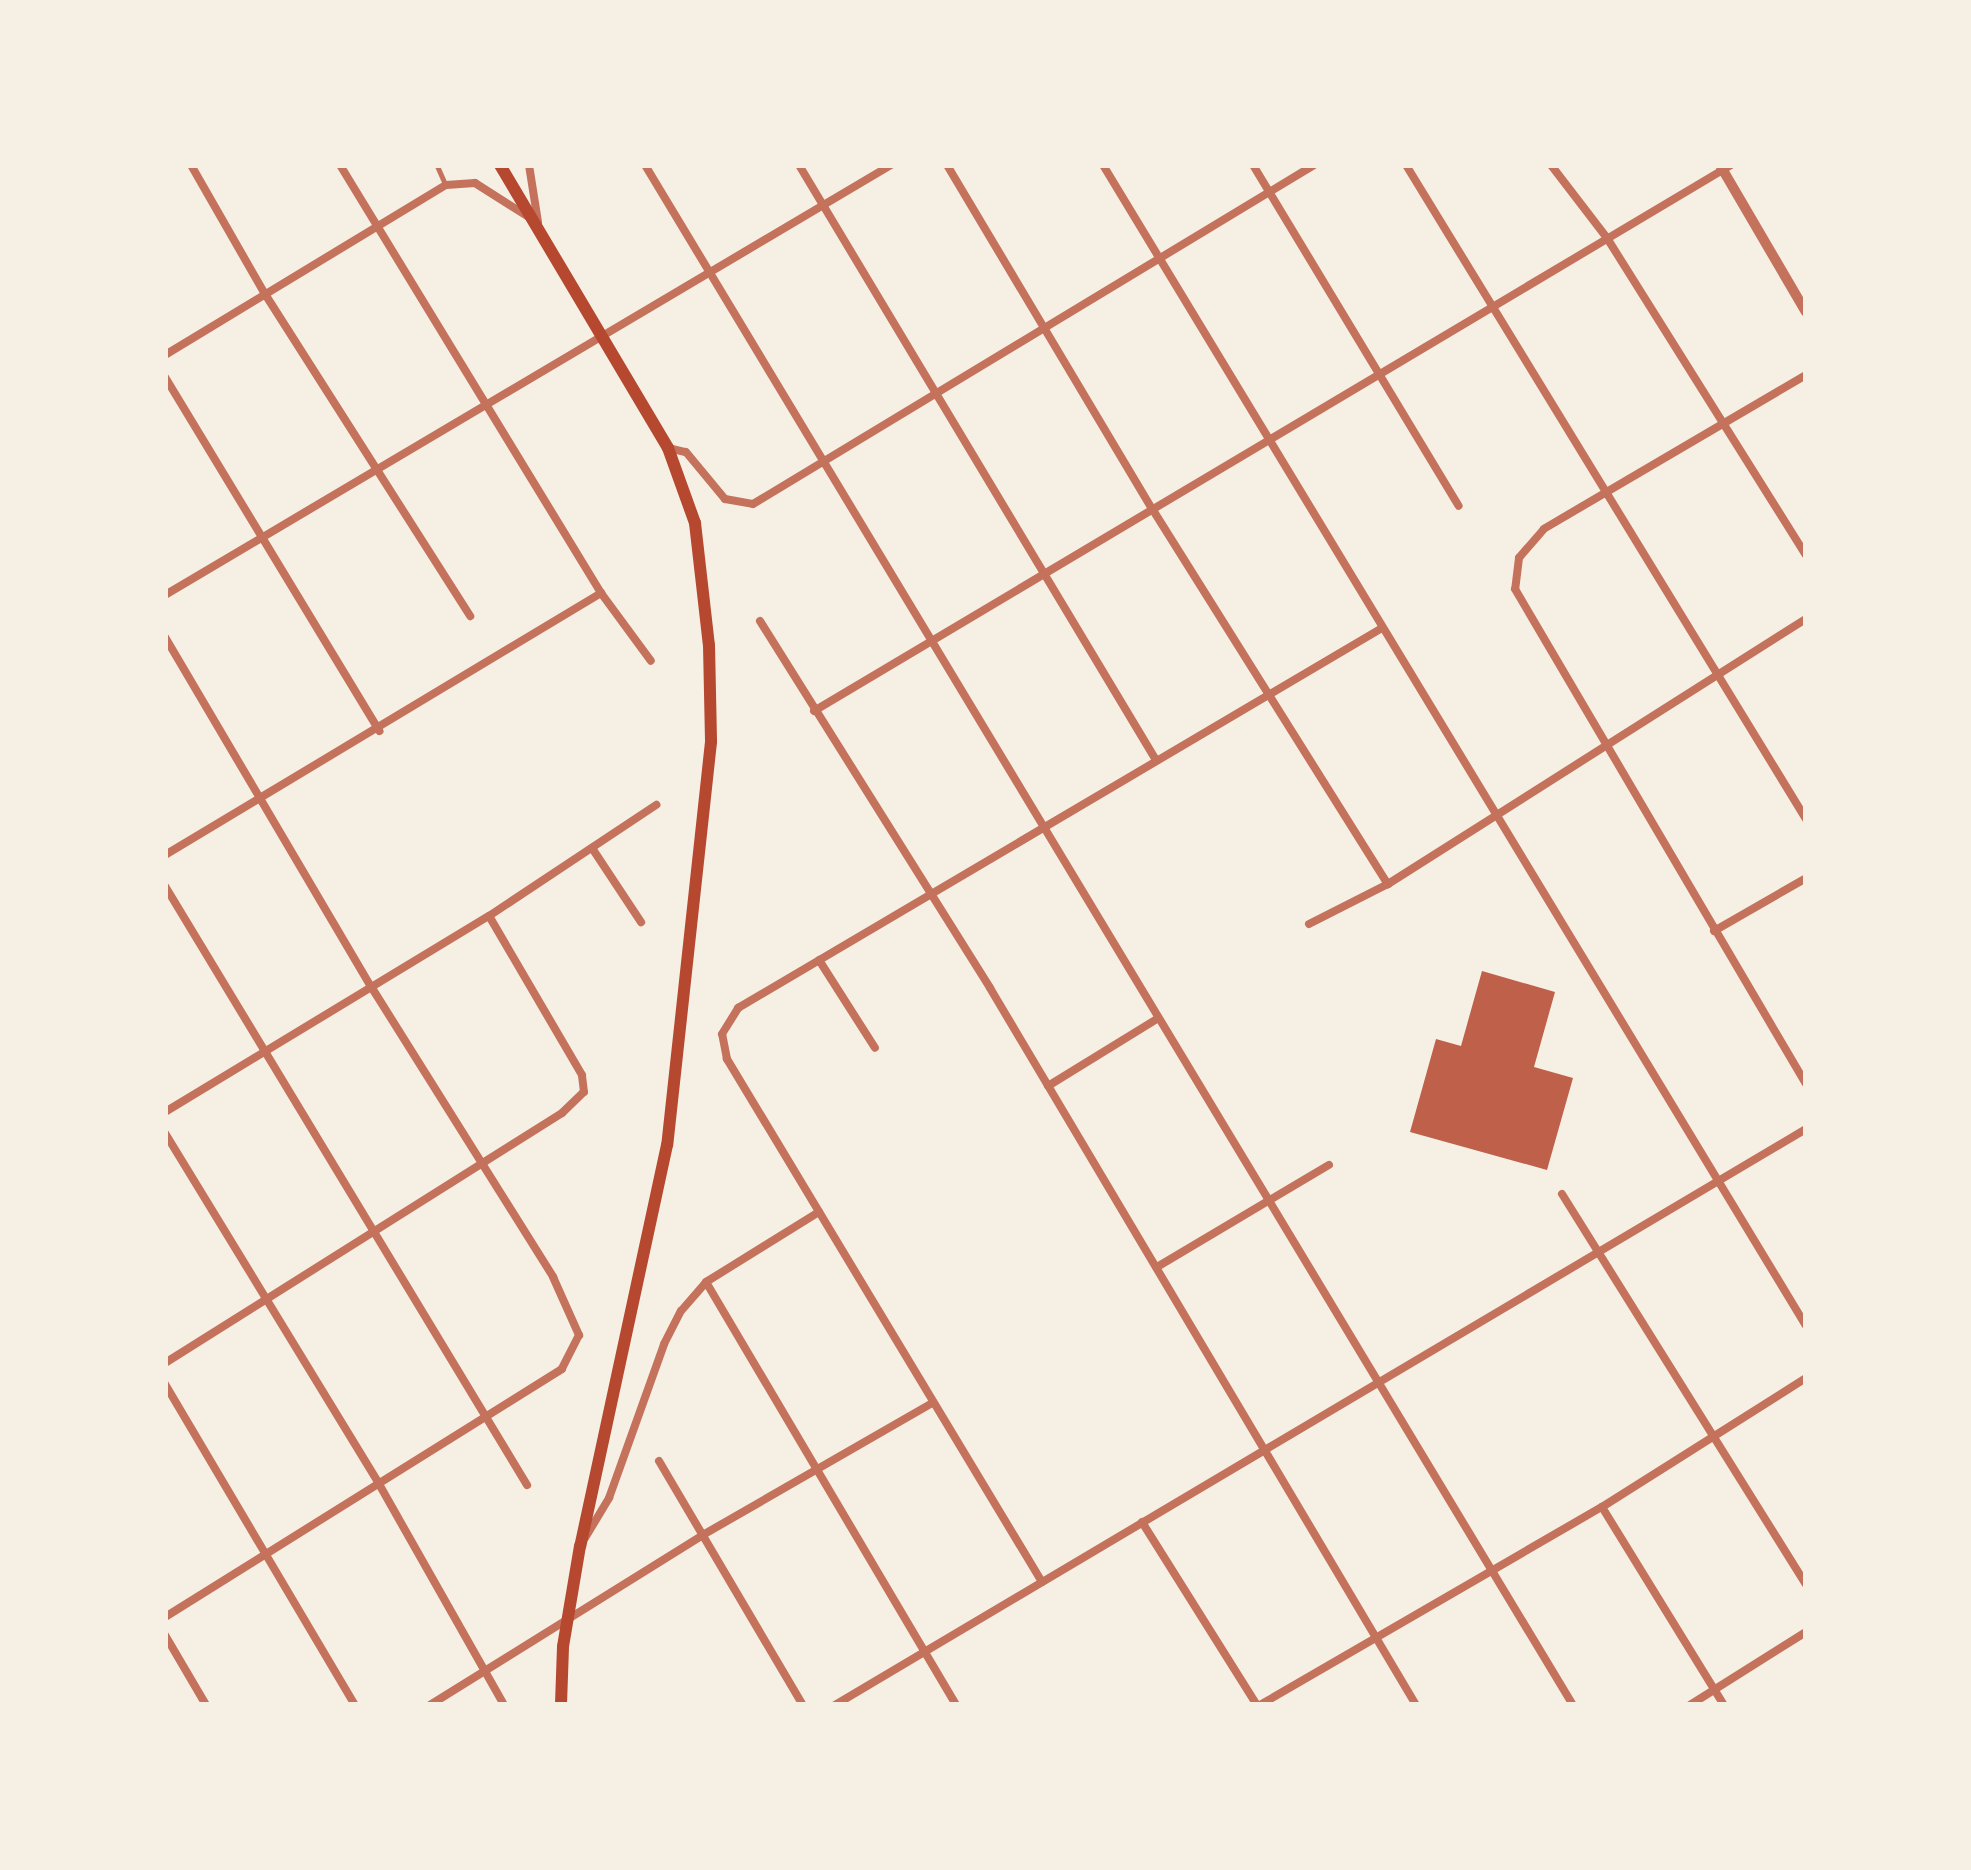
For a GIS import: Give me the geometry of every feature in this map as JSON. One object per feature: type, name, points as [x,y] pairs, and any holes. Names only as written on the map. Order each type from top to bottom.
[{"type":"main road","points":[[500,165],[668,448],[695,523],[703,576],[711,742],[667,1145],[580,1546],[563,1647],[561,1705]]},
{"type":"street","points":[[191,165],[265,294],[470,616]]},
{"type":"street","points":[[340,165],[601,593],[651,661]]},
{"type":"street","points":[[529,165],[538,224]]},
{"type":"street","points":[[645,165],[820,463],[1573,1705]]},
{"type":"street","points":[[799,165],[1157,761]]},
{"type":"street","points":[[165,595],[891,165]]},
{"type":"street","points":[[947,165],[1153,510],[1388,884]]},
{"type":"street","points":[[1103,165],[1715,1184],[1806,1326]]},
{"type":"street","points":[[1253,165],[1459,506]]},
{"type":"street","points":[[668,448],[686,452],[725,499],[753,504],[1314,165]]},
{"type":"street","points":[[1406,165],[1806,819]]},
{"type":"street","points":[[1551,165],[1607,238],[1806,555]]},
{"type":"street","points":[[814,711],[1725,167],[1806,312]]},
{"type":"street","points":[[165,355],[446,185],[475,183],[538,224]]},
{"type":"street","points":[[1806,375],[1544,530],[1519,558],[1515,590],[1806,1084]]},
{"type":"street","points":[[165,377],[379,731]]},
{"type":"street","points":[[165,854],[379,731],[601,593]]},
{"type":"street","points":[[1309,924],[1388,884],[1806,619]]},
{"type":"street","points":[[760,621],[1048,1086],[1416,1705]]},
{"type":"street","points":[[1042,1582],[727,1059],[722,1034],[738,1009],[1382,628]]},
{"type":"street","points":[[165,637],[372,988],[573,1312],[579,1335],[572,1359],[165,1617]]},
{"type":"street","points":[[165,1112],[489,916],[656,805]]},
{"type":"street","points":[[592,848],[641,922]]},
{"type":"street","points":[[1714,931],[1806,878]]},
{"type":"street","points":[[165,886],[527,1485]]},
{"type":"street","points":[[165,1363],[562,1113],[584,1092],[582,1075],[489,916]]},
{"type":"street","points":[[819,960],[874,1048]]},
{"type":"street","points":[[1048,1086],[1157,1019]]},
{"type":"street","points":[[835,1705],[1806,1129]]},
{"type":"street","points":[[165,1133],[380,1484],[504,1705]]},
{"type":"street","points":[[1156,1267],[1329,1165]]},
{"type":"street","points":[[1562,1193],[1806,1584]]},
{"type":"street","points":[[580,1546],[627,1455],[664,1344],[706,1282],[819,1212]]},
{"type":"street","points":[[706,1282],[956,1705]]},
{"type":"street","points":[[1142,1522],[1259,1705],[1602,1507],[1806,1378]]},
{"type":"street","points":[[165,1384],[355,1705]]},
{"type":"street","points":[[430,1705],[701,1537],[931,1404]]},
{"type":"street","points":[[658,1461],[803,1705]]},
{"type":"street","points":[[1602,1507],[1724,1705]]},
{"type":"street","points":[[1690,1705],[1806,1632]]},
{"type":"street","points":[[165,1635],[206,1705]]},
{"type":"lane","points":[[437,165],[446,185]]},
{"type":"building","points":[[1482,971],[1555,992],[1534,1067],[1573,1078],[1547,1170],[1410,1132],[1436,1039],[1461,1046]]}]
